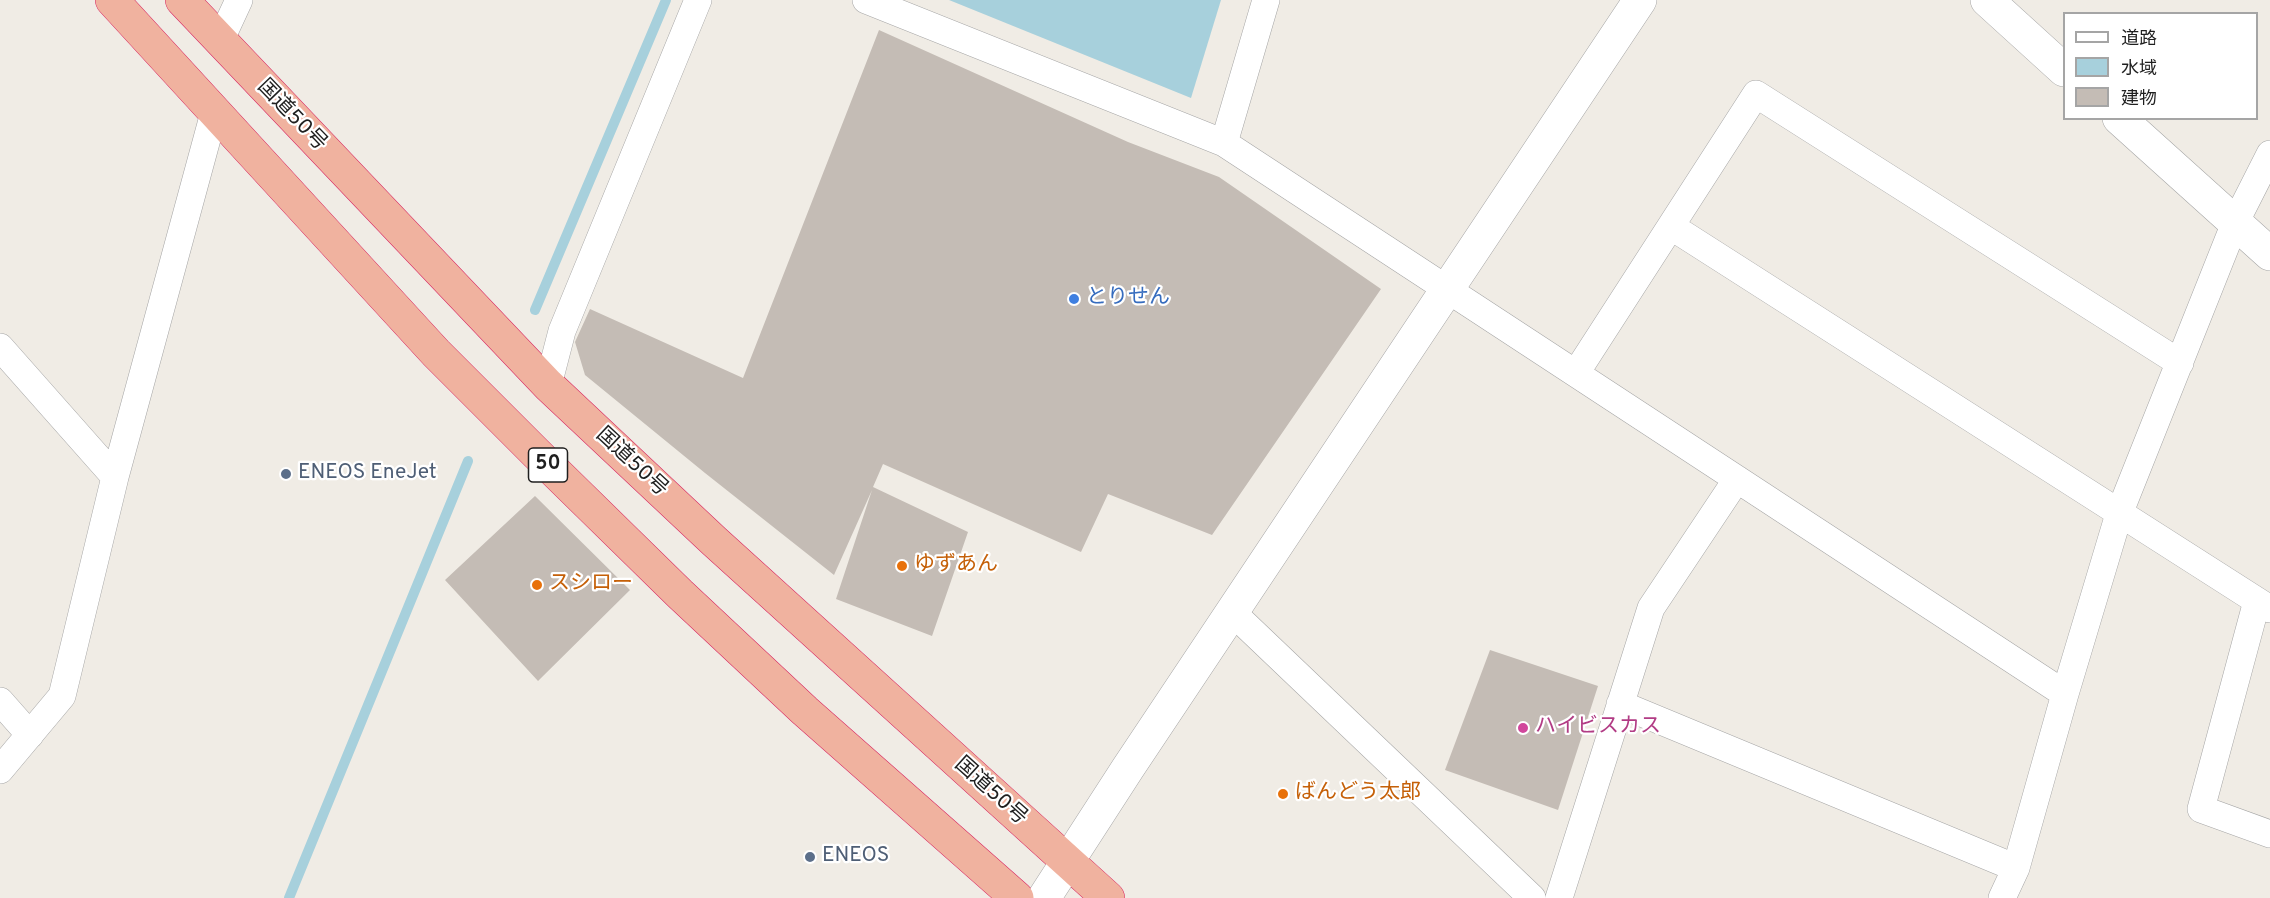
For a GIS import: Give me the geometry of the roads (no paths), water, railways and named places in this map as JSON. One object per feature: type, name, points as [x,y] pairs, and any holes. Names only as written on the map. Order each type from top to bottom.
[{"type":"highway","name":"50","points":[[112,0],[436,353],[663,578],[805,711],[1017,898]]},
{"type":"highway","name":"国道50号","points":[[182,0],[548,385],[714,541],[1108,898]]},
{"type":"street","points":[[219,41],[239,0]]},
{"type":"street","points":[[548,385],[562,331],[698,0]]},
{"type":"street","points":[[866,0],[1224,143],[2065,694]]},
{"type":"street","points":[[1224,143],[1266,0]]},
{"type":"street","points":[[1044,898],[1640,0]]},
{"type":"street","points":[[1987,0],[2063,69]]},
{"type":"street","points":[[1576,373],[1756,94],[2180,363]]},
{"type":"street","points":[[0,770],[62,696],[115,477],[214,113]]},
{"type":"street","points":[[2121,120],[2270,254]]},
{"type":"street","points":[[2002,898],[2016,868],[2119,514],[2235,223],[2270,154]]},
{"type":"street","points":[[1672,227],[2263,605],[2201,809],[2270,834]]},
{"type":"street","points":[[0,347],[115,477]]},
{"type":"street","points":[[1559,898],[1651,608],[1737,479]]},
{"type":"street","points":[[1232,612],[1532,898]]},
{"type":"street","points":[[0,701],[30,735]]},
{"type":"street","points":[[1620,704],[2016,868]]},
{"type":"water","points":[[949,0],[1221,0],[1191,98]]},
{"type":"waterway","points":[[535,310],[666,0]]},
{"type":"waterway","points":[[289,898],[468,461]]},
{"type":"place","name":"とりせん","points":[[1074,299]]},
{"type":"place","name":"ENEOS EneJet","points":[[286,474]]},
{"type":"place","name":"ゆずあん","points":[[902,566]]},
{"type":"place","name":"スシロー","points":[[537,585]]},
{"type":"place","name":"ハイビスカス","points":[[1523,728]]},
{"type":"place","name":"ばんどう太郎","points":[[1283,794]]},
{"type":"place","name":"ENEOS","points":[[810,857]]}]
